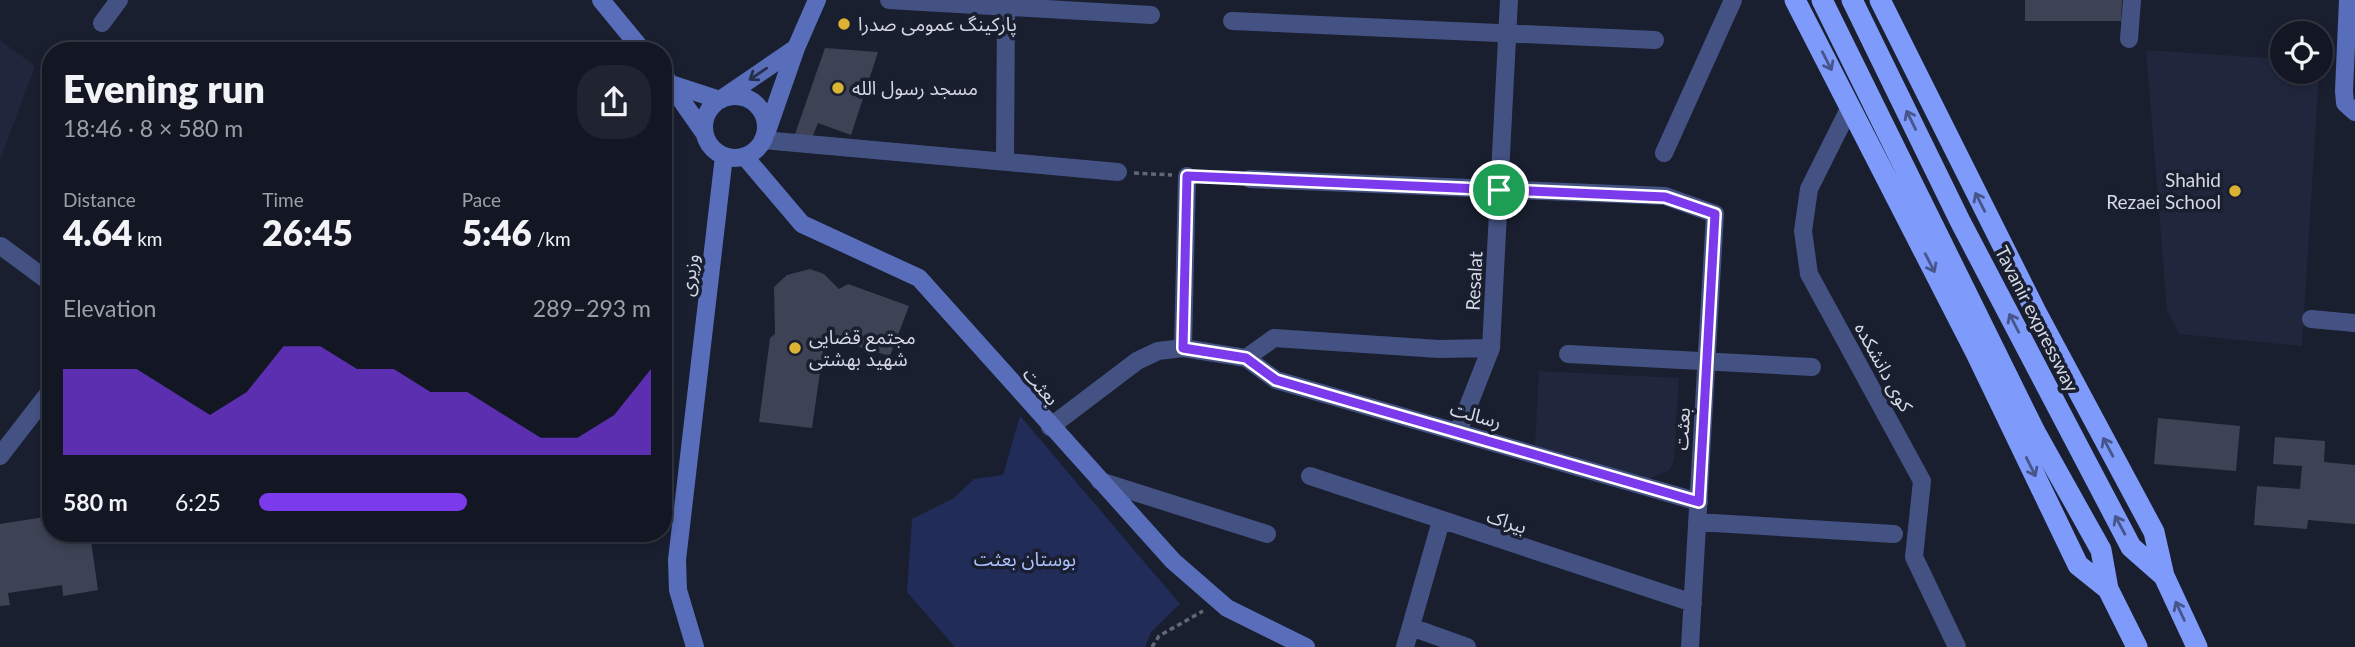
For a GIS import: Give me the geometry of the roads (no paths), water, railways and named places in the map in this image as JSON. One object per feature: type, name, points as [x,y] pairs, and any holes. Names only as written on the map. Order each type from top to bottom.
[{"type":"highway","points":[[1796,0],[1976,353],[2078,565],[2108,589]]},
{"type":"highway","points":[[1822,0],[2035,432],[2101,550],[2108,589],[2137,647]]},
{"type":"highway","name":"Tavanir expressway","points":[[1852,0],[1978,254],[2125,535],[2132,547],[2164,576],[2197,647]]},
{"type":"highway","points":[[1880,0],[2030,300],[2154,532],[2164,576]]},
{"type":"main road","points":[[601,0],[636,42]]},
{"type":"main road","points":[[672,86],[709,143],[724,156],[745,157],[754,152],[764,137],[796,48],[817,0]]},
{"type":"main road","points":[[2348,0],[2344,91],[2345,103],[2355,112]]},
{"type":"main road","points":[[705,134],[707,115],[720,100],[796,48]]},
{"type":"main road","points":[[672,81],[720,100],[739,96],[757,105],[764,114],[764,137]]},
{"type":"main road","name":"وزیری","points":[[695,647],[678,590],[677,560],[724,156]]},
{"type":"main road","name":"بعثت","points":[[745,157],[802,224],[919,278],[1173,561],[1220,602],[1306,647]]},
{"type":"street","points":[[102,23],[118,0]]},
{"type":"street","points":[[888,0],[1151,15]]},
{"type":"street","name":"Resalat","points":[[1458,432],[1491,348],[1509,0]]},
{"type":"street","points":[[1664,153],[1733,0]]},
{"type":"street","points":[[2129,39],[2132,0]]},
{"type":"street","points":[[1005,161],[1006,7]]},
{"type":"street","points":[[1232,21],[1655,40]]},
{"type":"street","name":"کوی دانشکده","points":[[1850,107],[1809,189],[1803,231],[1809,274],[1922,481],[1914,557],[1956,647]]},
{"type":"street","points":[[764,137],[1118,172]]},
{"type":"street","points":[[1183,348],[1187,176]]},
{"type":"street","points":[[1251,179],[1499,190]]},
{"type":"street","name":"بعثت","points":[[1499,190],[1665,197],[1715,214],[1690,647]]},
{"type":"street","points":[[1,246],[42,276]]},
{"type":"street","points":[[2311,319],[2355,323]]},
{"type":"street","points":[[1050,427],[1137,361],[1158,351],[1183,348],[1246,358],[1274,338],[1439,349],[1491,348]]},
{"type":"street","points":[[1569,354],[1812,367]]},
{"type":"street","name":"رسالت","points":[[1246,358],[1276,380],[1699,502]]},
{"type":"street","points":[[0,456],[42,402]]},
{"type":"street","name":"بیراک","points":[[1310,476],[1693,603]]},
{"type":"street","points":[[1100,481],[1267,534]]},
{"type":"street","points":[[1405,647],[1441,521]]},
{"type":"street","points":[[1697,523],[1894,534]]},
{"type":"street","points":[[1411,627],[1467,647]]},
{"type":"place","name":"پارکینگ عمومی صدرا","points":[[844,24]]},
{"type":"place","name":"مسجد رسول الله","points":[[838,88]]},
{"type":"place","name":"Shahid Rezaei School","points":[[2235,191]]},
{"type":"place","name":"مجتمع قضایی شهید بهشتی","points":[[795,348]]},
{"type":"park label","name":"بوستان بعثت","points":[[1025,559]]}]
